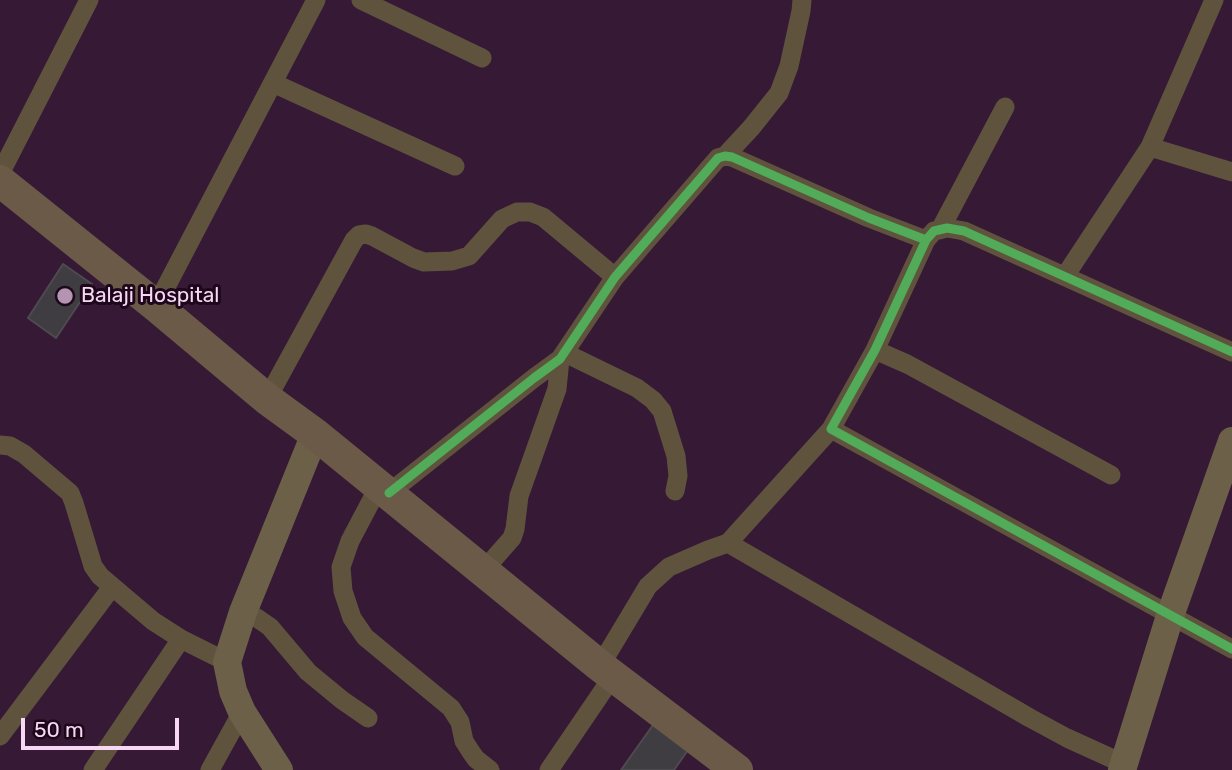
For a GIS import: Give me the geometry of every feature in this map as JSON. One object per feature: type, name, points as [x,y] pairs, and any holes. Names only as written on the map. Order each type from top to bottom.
[{"type":"main road","points":[[0,181],[607,671],[737,770]]},
{"type":"street","points":[[0,174],[89,0]]},
{"type":"street","points":[[156,306],[316,0]]},
{"type":"street","points":[[361,0],[482,58]]},
{"type":"street","points":[[490,770],[476,759],[464,741],[460,722],[451,708],[365,637],[352,618],[343,591],[341,566],[350,541],[384,490],[562,356],[615,277],[718,159],[725,156],[751,128],[779,93],[789,66],[802,0]]},
{"type":"street","points":[[1065,276],[1150,147],[1214,0]]},
{"type":"street","points":[[273,83],[455,166]]},
{"type":"street","points":[[549,770],[607,671],[648,586],[669,567],[728,543],[831,429],[875,350],[933,235],[1005,107]]},
{"type":"street","points":[[1150,147],[1232,173]]},
{"type":"street","points":[[725,156],[869,218],[933,235],[947,228],[964,231],[1232,352]]},
{"type":"street","points":[[267,399],[359,235],[372,236],[424,262],[452,261],[468,256],[502,219],[517,212],[530,212],[543,217],[615,277]]},
{"type":"street","points":[[875,350],[907,364],[1111,475]]},
{"type":"street","points":[[562,356],[637,388],[663,411],[676,456],[678,477],[675,491]]},
{"type":"street","points":[[484,571],[512,538],[519,496],[557,388],[562,356]]},
{"type":"street","points":[[831,429],[1232,649]]},
{"type":"street","points":[[279,770],[242,712],[233,691],[226,662],[243,612],[315,434]]},
{"type":"street","points":[[728,543],[1030,718],[1123,767],[1170,616],[1232,441]]},
{"type":"street","points":[[0,445],[10,446],[24,454],[69,493],[93,566],[100,576],[153,621],[226,662]]},
{"type":"street","points":[[3,724],[112,587]]},
{"type":"street","points":[[243,612],[270,627],[308,672],[368,718]]},
{"type":"street","points":[[93,770],[181,639]]},
{"type":"street","points":[[210,770],[242,712]]},
{"type":"building","points":[[63,264],[92,284],[56,338],[28,318]]},
{"type":"building","points":[[653,725],[688,750],[674,770],[621,770]]},
{"type":"cycle path","points":[[389,493],[560,359],[615,277],[718,158],[732,157],[869,218],[926,240]]},
{"type":"cycle path","points":[[1232,352],[964,231],[947,228],[934,231],[926,240],[875,350],[831,429],[1232,649]]},
{"type":"place","name":"Balaji Hospital","points":[[65,296]]}]
